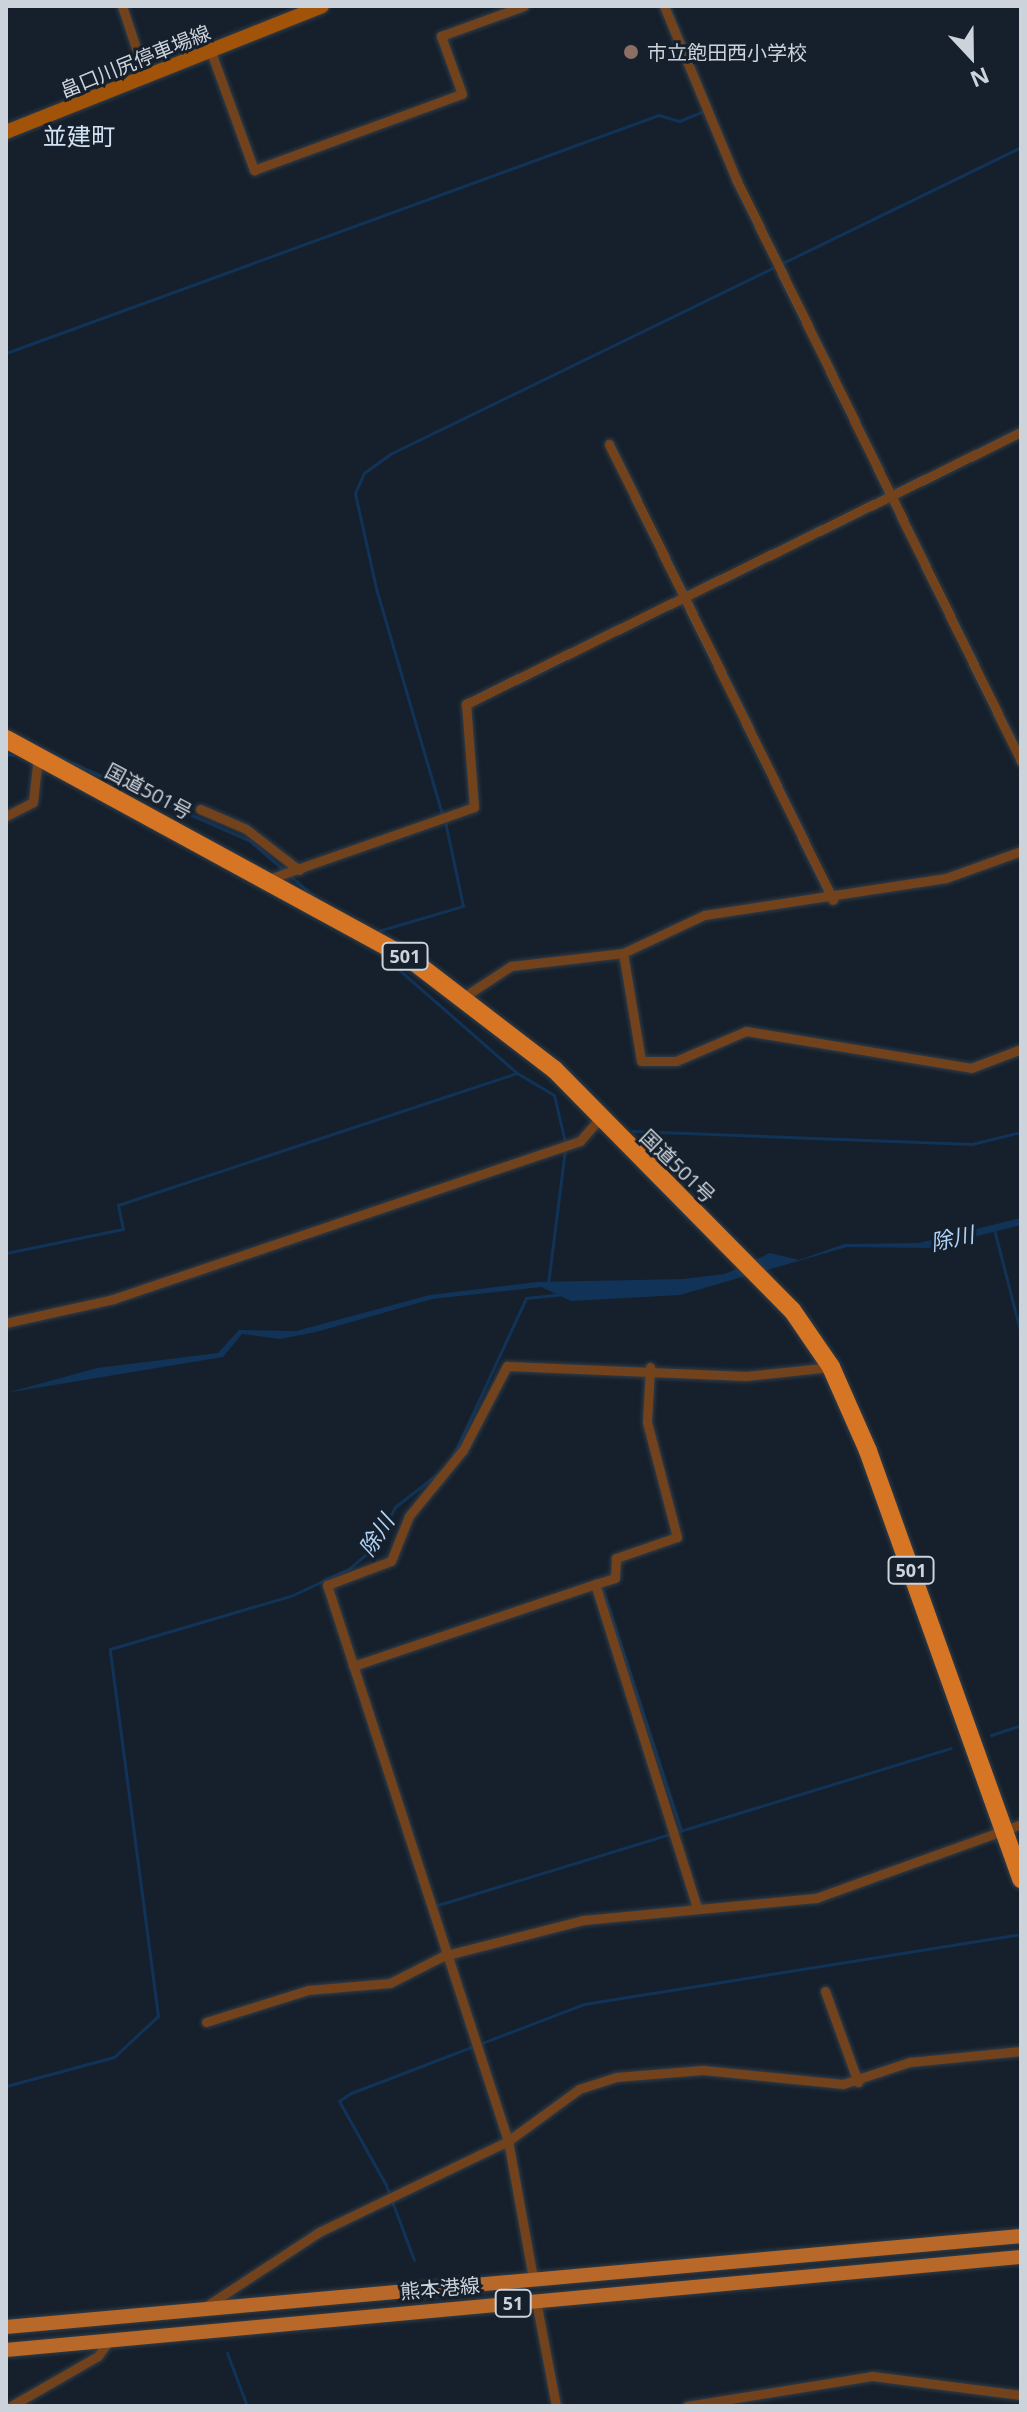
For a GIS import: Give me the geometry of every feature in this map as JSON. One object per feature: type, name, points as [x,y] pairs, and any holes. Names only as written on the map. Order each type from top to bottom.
[{"type":"highway","name":"国道501号","points":[[6,739],[266,880],[376,935],[554,1069],[765,1280],[831,1367],[1021,1879]]},
{"type":"main road","name":"畠口川尻停車場線","points":[[6,132],[317,7]]},
{"type":"main road","name":"熊本港線","points":[[6,2327],[208,2305],[1021,2236]]},
{"type":"main road","name":"熊本港線","points":[[6,2350],[111,2337],[1021,2257]]},
{"type":"street","points":[[122,6],[146,78]]},
{"type":"street","points":[[211,52],[254,170],[462,94],[441,36],[524,6]]},
{"type":"street","points":[[664,6],[737,181],[1021,761]]},
{"type":"street","points":[[266,880],[474,807],[466,704],[1021,432]]},
{"type":"street","points":[[609,444],[833,900]]},
{"type":"street","points":[[6,816],[33,802],[38,756]]},
{"type":"street","points":[[200,809],[246,829],[299,870]]},
{"type":"street","points":[[459,1000],[511,966],[623,953],[704,915],[833,900],[946,878],[1021,851]]},
{"type":"street","points":[[623,953],[641,1061],[676,1061],[746,1031],[971,1068],[1021,1049]]},
{"type":"street","points":[[6,1323],[113,1299],[580,1141],[600,1118]]},
{"type":"street","points":[[533,2278],[508,2141],[443,1956],[327,1585],[391,1561],[409,1516],[463,1450],[507,1366],[650,1367],[746,1376],[831,1367]]},
{"type":"street","points":[[353,1666],[615,1578],[616,1558],[677,1537],[647,1422],[650,1367]]},
{"type":"street","points":[[595,1584],[697,1907]]},
{"type":"street","points":[[206,2022],[308,1990],[390,1983],[443,1956],[583,1920],[816,1898],[1021,1824]]},
{"type":"street","points":[[825,1991],[858,2082]]},
{"type":"street","points":[[208,2305],[385,2195],[508,2141],[579,2089],[616,2077],[703,2070],[808,2086],[858,2082],[910,2062],[1021,2051]]},
{"type":"street","points":[[536,2301],[556,2406]]},
{"type":"street","points":[[11,2406],[98,2356],[111,2337]]},
{"type":"street","points":[[687,2406],[872,2376],[1021,2395]]},
{"type":"water","points":[[1021,1218],[1021,1225],[930,1248],[847,1247],[680,1295],[571,1301],[541,1287],[432,1299],[280,1339],[242,1334],[223,1357],[6,1393],[97,1368],[218,1353],[239,1330],[296,1331],[430,1295],[537,1282],[683,1279],[725,1274],[770,1253],[799,1260],[844,1244],[919,1243]]},
{"type":"waterway","points":[[669,6],[709,105]]},
{"type":"waterway","points":[[6,353],[659,115],[679,121],[704,111]]},
{"type":"waterway","points":[[442,814],[376,588],[355,493],[364,473],[390,454],[1021,147]]},
{"type":"waterway","points":[[6,755],[19,754]]},
{"type":"waterway","points":[[54,755],[249,840],[318,900]]},
{"type":"waterway","points":[[378,931],[463,906],[445,821]]},
{"type":"waterway","points":[[381,954],[517,1073],[554,1095],[565,1142]]},
{"type":"waterway","points":[[6,1253],[123,1229],[118,1205],[517,1073]]},
{"type":"waterway","points":[[633,1131],[972,1144],[1021,1132]]},
{"type":"waterway","points":[[548,1284],[565,1149]]},
{"type":"waterway","points":[[994,1229],[1021,1334]]},
{"type":"waterway","name":"除川","points":[[453,1456],[526,1298],[562,1294]]},
{"type":"waterway","name":"除川","points":[[6,2086],[114,2057],[158,2016],[110,1649],[293,1595],[350,1568],[376,1545],[395,1507],[441,1471]]},
{"type":"waterway","points":[[603,1591],[681,1830]]},
{"type":"waterway","points":[[991,1735],[1021,1725]]},
{"type":"waterway","points":[[438,1905],[951,1748]]},
{"type":"waterway","points":[[414,2260],[386,2185],[339,2101],[351,2093],[584,2004],[1017,1935]]},
{"type":"waterway","points":[[227,2353],[247,2406]]},
{"type":"place","name":"市立飽田西小学校","points":[[631,52]]},
{"type":"district","name":"並建町","points":[[79,136]]}]
